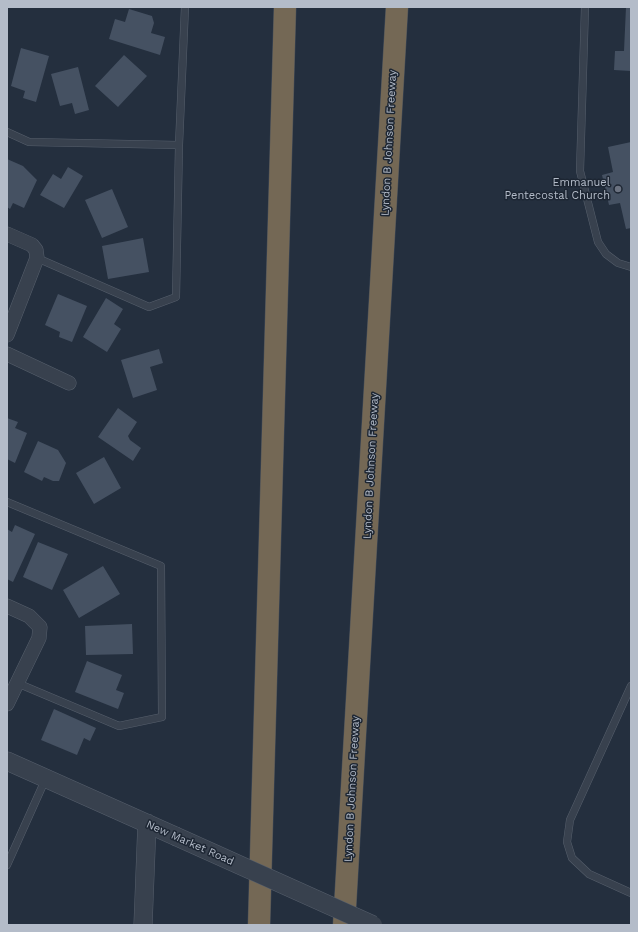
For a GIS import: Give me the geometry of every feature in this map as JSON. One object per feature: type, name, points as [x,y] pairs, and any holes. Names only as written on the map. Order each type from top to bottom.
[{"type":"highway","points":[[259,925],[285,7]]},
{"type":"highway","name":"Lyndon B Johnson Freeway","points":[[344,925],[397,7]]},
{"type":"street","points":[[7,234],[32,245],[37,254],[7,335]]},
{"type":"street","points":[[7,354],[68,383]]},
{"type":"street","points":[[7,606],[29,616],[40,627],[39,638],[7,704]]},
{"type":"street","name":"New Market Road","points":[[7,761],[373,925]]},
{"type":"street","points":[[143,925],[147,823]]},
{"type":"lane","points":[[37,254],[149,307],[176,297],[179,145],[185,7]]},
{"type":"lane","points":[[585,7],[580,171],[598,242],[606,254],[618,263],[631,266]]},
{"type":"lane","points":[[7,132],[29,142],[179,145]]},
{"type":"lane","points":[[7,502],[161,566],[162,717],[119,726],[17,683]]},
{"type":"lane","points":[[631,686],[570,820],[567,842],[572,858],[589,874],[631,893]]},
{"type":"lane","points":[[7,865],[46,778]]},
{"type":"building","points":[[626,7],[631,7],[631,71],[614,70],[615,51],[624,51]]},
{"type":"building","points":[[129,9],[152,16],[154,23],[151,33],[165,37],[160,55],[109,39],[115,19],[125,22]]},
{"type":"building","points":[[21,48],[49,56],[36,102],[23,98],[25,91],[11,86]]},
{"type":"building","points":[[124,55],[147,76],[118,107],[95,86]]},
{"type":"building","points":[[78,67],[89,110],[75,114],[72,103],[60,106],[51,74]]},
{"type":"building","name":"Emmanuel Pentecostal Church","points":[[631,142],[631,228],[626,229],[620,203],[609,205],[602,175],[613,172],[608,147]]},
{"type":"building","points":[[7,159],[23,166],[37,180],[24,208],[13,203],[10,209],[7,207]]},
{"type":"building","points":[[68,167],[83,176],[64,208],[40,195],[53,174],[61,179]]},
{"type":"building","points":[[112,189],[128,227],[102,238],[85,200]]},
{"type":"building","points":[[143,238],[149,272],[108,279],[102,246]]},
{"type":"building","points":[[58,294],[87,306],[72,342],[59,337],[60,332],[45,325]]},
{"type":"building","points":[[106,298],[123,309],[114,324],[121,329],[107,352],[83,337]]},
{"type":"building","points":[[159,349],[163,363],[150,367],[157,390],[133,398],[121,360]]},
{"type":"building","points":[[118,408],[137,422],[128,436],[130,440],[141,448],[133,461],[98,437]]},
{"type":"building","points":[[7,418],[18,422],[15,428],[27,433],[15,463],[7,459]]},
{"type":"building","points":[[38,441],[58,450],[66,463],[59,481],[53,481],[44,477],[42,481],[24,472]]},
{"type":"building","points":[[104,457],[121,488],[94,504],[76,473]]},
{"type":"building","points":[[15,525],[35,534],[13,582],[7,579],[7,529],[12,532]]},
{"type":"building","points":[[38,542],[68,554],[52,590],[23,577]]},
{"type":"building","points":[[103,566],[120,594],[79,618],[63,590]]},
{"type":"building","points":[[132,624],[133,654],[86,655],[85,626]]},
{"type":"building","points":[[87,661],[122,675],[116,690],[124,693],[118,709],[75,692]]},
{"type":"building","points":[[54,709],[96,728],[90,741],[84,738],[77,755],[41,740]]},
{"type":"place","name":"Emmanuel Pentecostal Church","points":[[618,189]]}]
